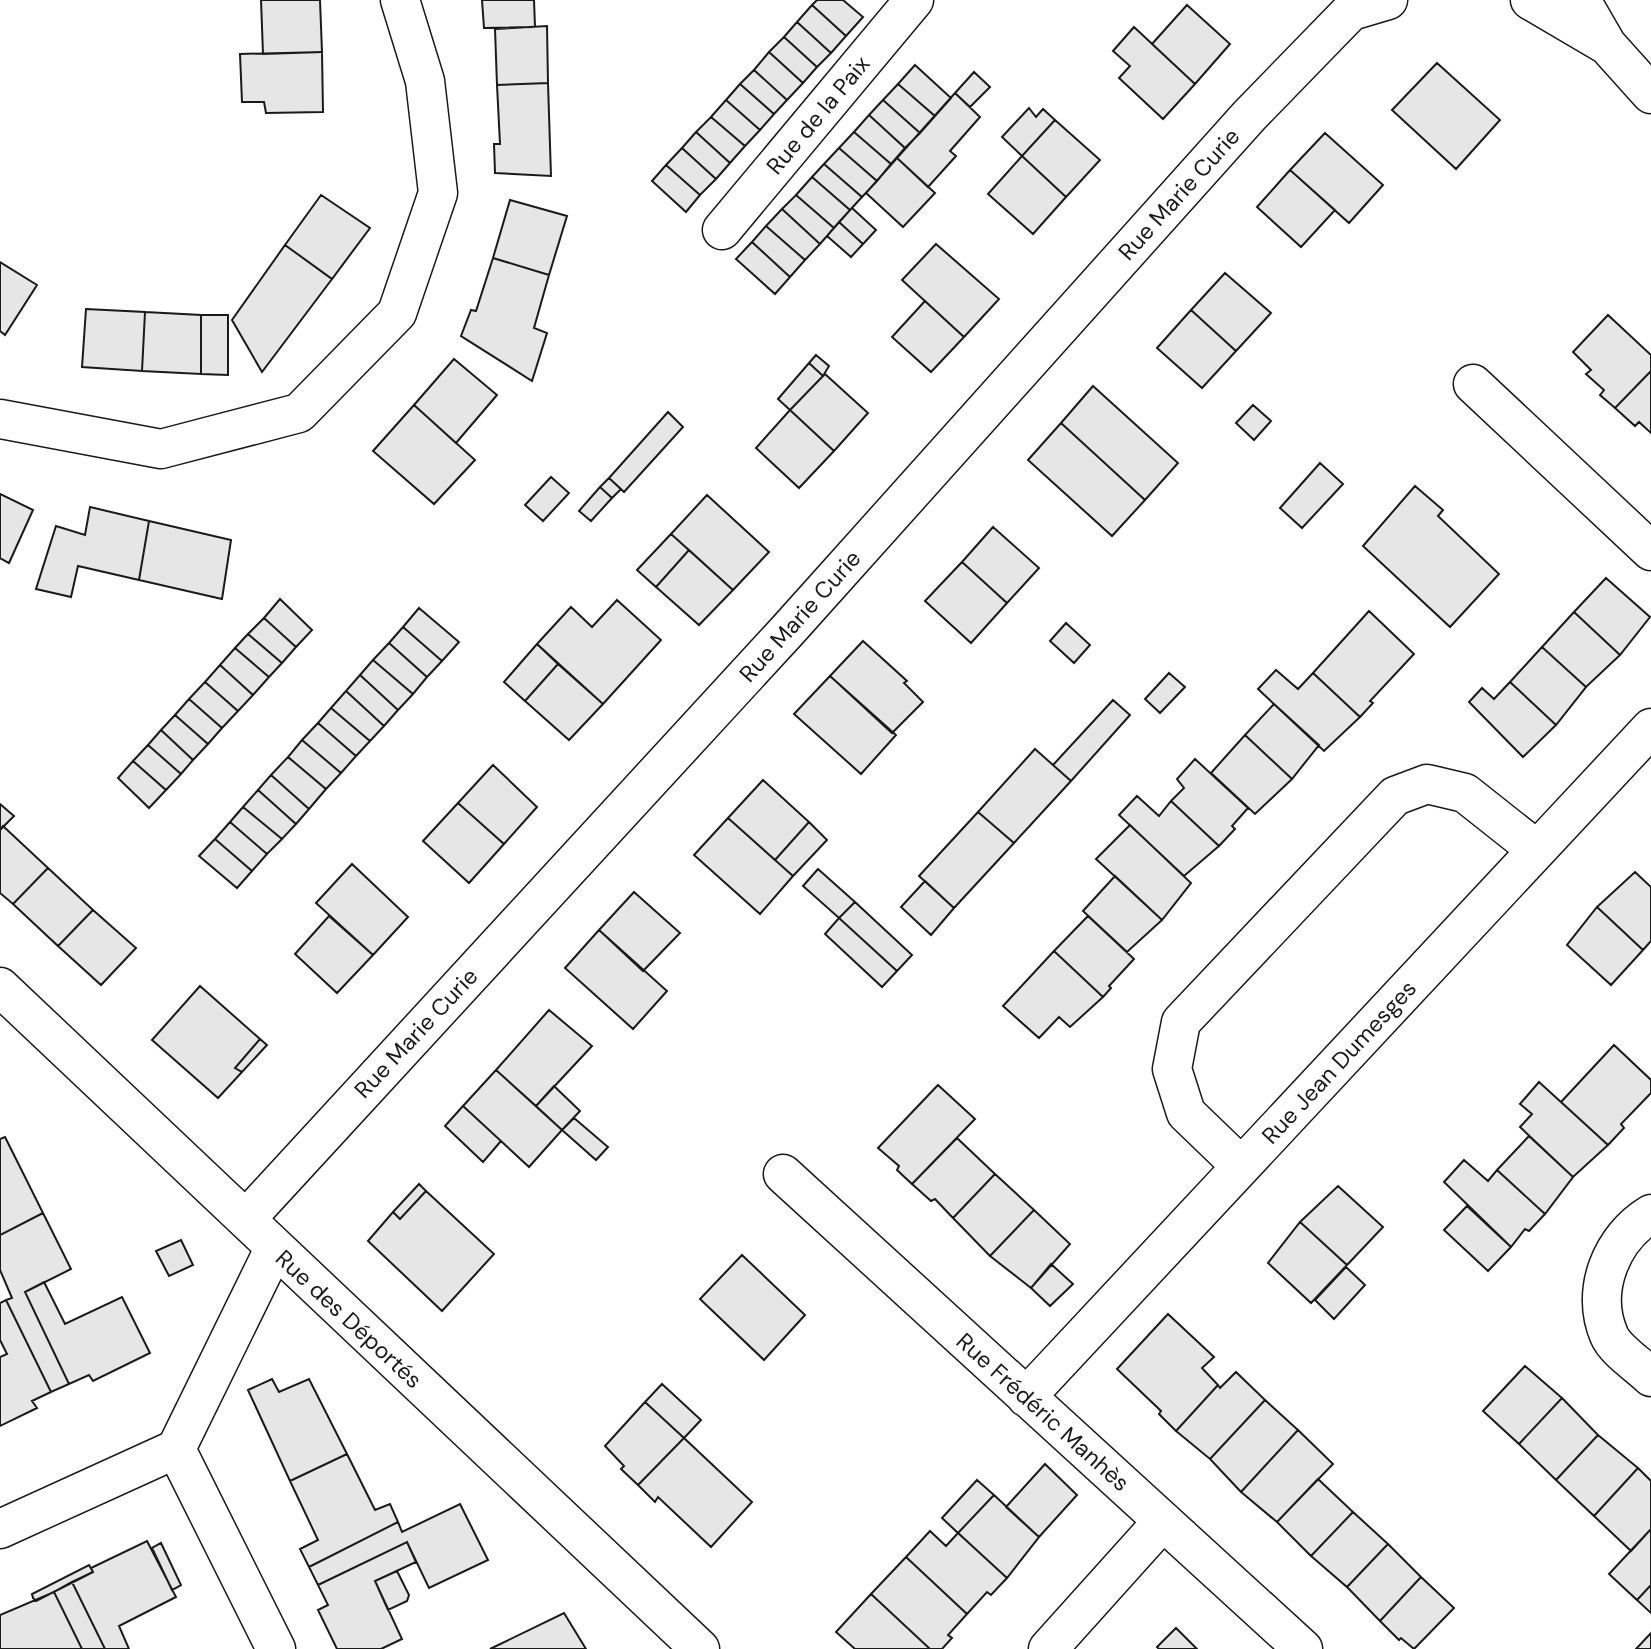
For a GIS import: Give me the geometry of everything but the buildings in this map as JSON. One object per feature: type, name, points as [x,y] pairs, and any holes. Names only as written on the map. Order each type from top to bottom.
[{"type":"street","points":[[0,419],[161,449],[299,413],[397,313],[438,193],[425,81],[400,0]]},
{"type":"street","name":"Rue de la Paix","points":[[722,230],[914,0]]},
{"type":"street","points":[[1352,5],[1388,0]]},
{"type":"street","points":[[1530,0],[1607,46]]},
{"type":"street","points":[[1581,0],[1607,46],[1651,94]]},
{"type":"street","name":"Rue Marie Curie","points":[[246,1219],[797,619],[1352,5]]},
{"type":"street","points":[[1473,384],[1651,551]]},
{"type":"street","name":"Rue Jean Dumesges","points":[[1026,1397],[1651,728]]},
{"type":"street","points":[[1241,1166],[1186,1113],[1172,1069],[1181,1021],[1395,796],[1427,784],[1465,793],[1537,850]]},
{"type":"street","name":"Rue des Déportés","points":[[3,995],[246,1219],[274,1249],[700,1649]]},
{"type":"street","name":"Rue Frédéric Manhès","points":[[783,1174],[1303,1649]]},
{"type":"street","points":[[1651,1214],[1637,1222],[1617,1246],[1604,1276],[1602,1307],[1609,1338],[1651,1377]]},
{"type":"street","points":[[0,1529],[176,1449],[274,1249]]},
{"type":"street","points":[[176,1449],[276,1649]]},
{"type":"street","points":[[1048,1649],[1163,1521]]}]
